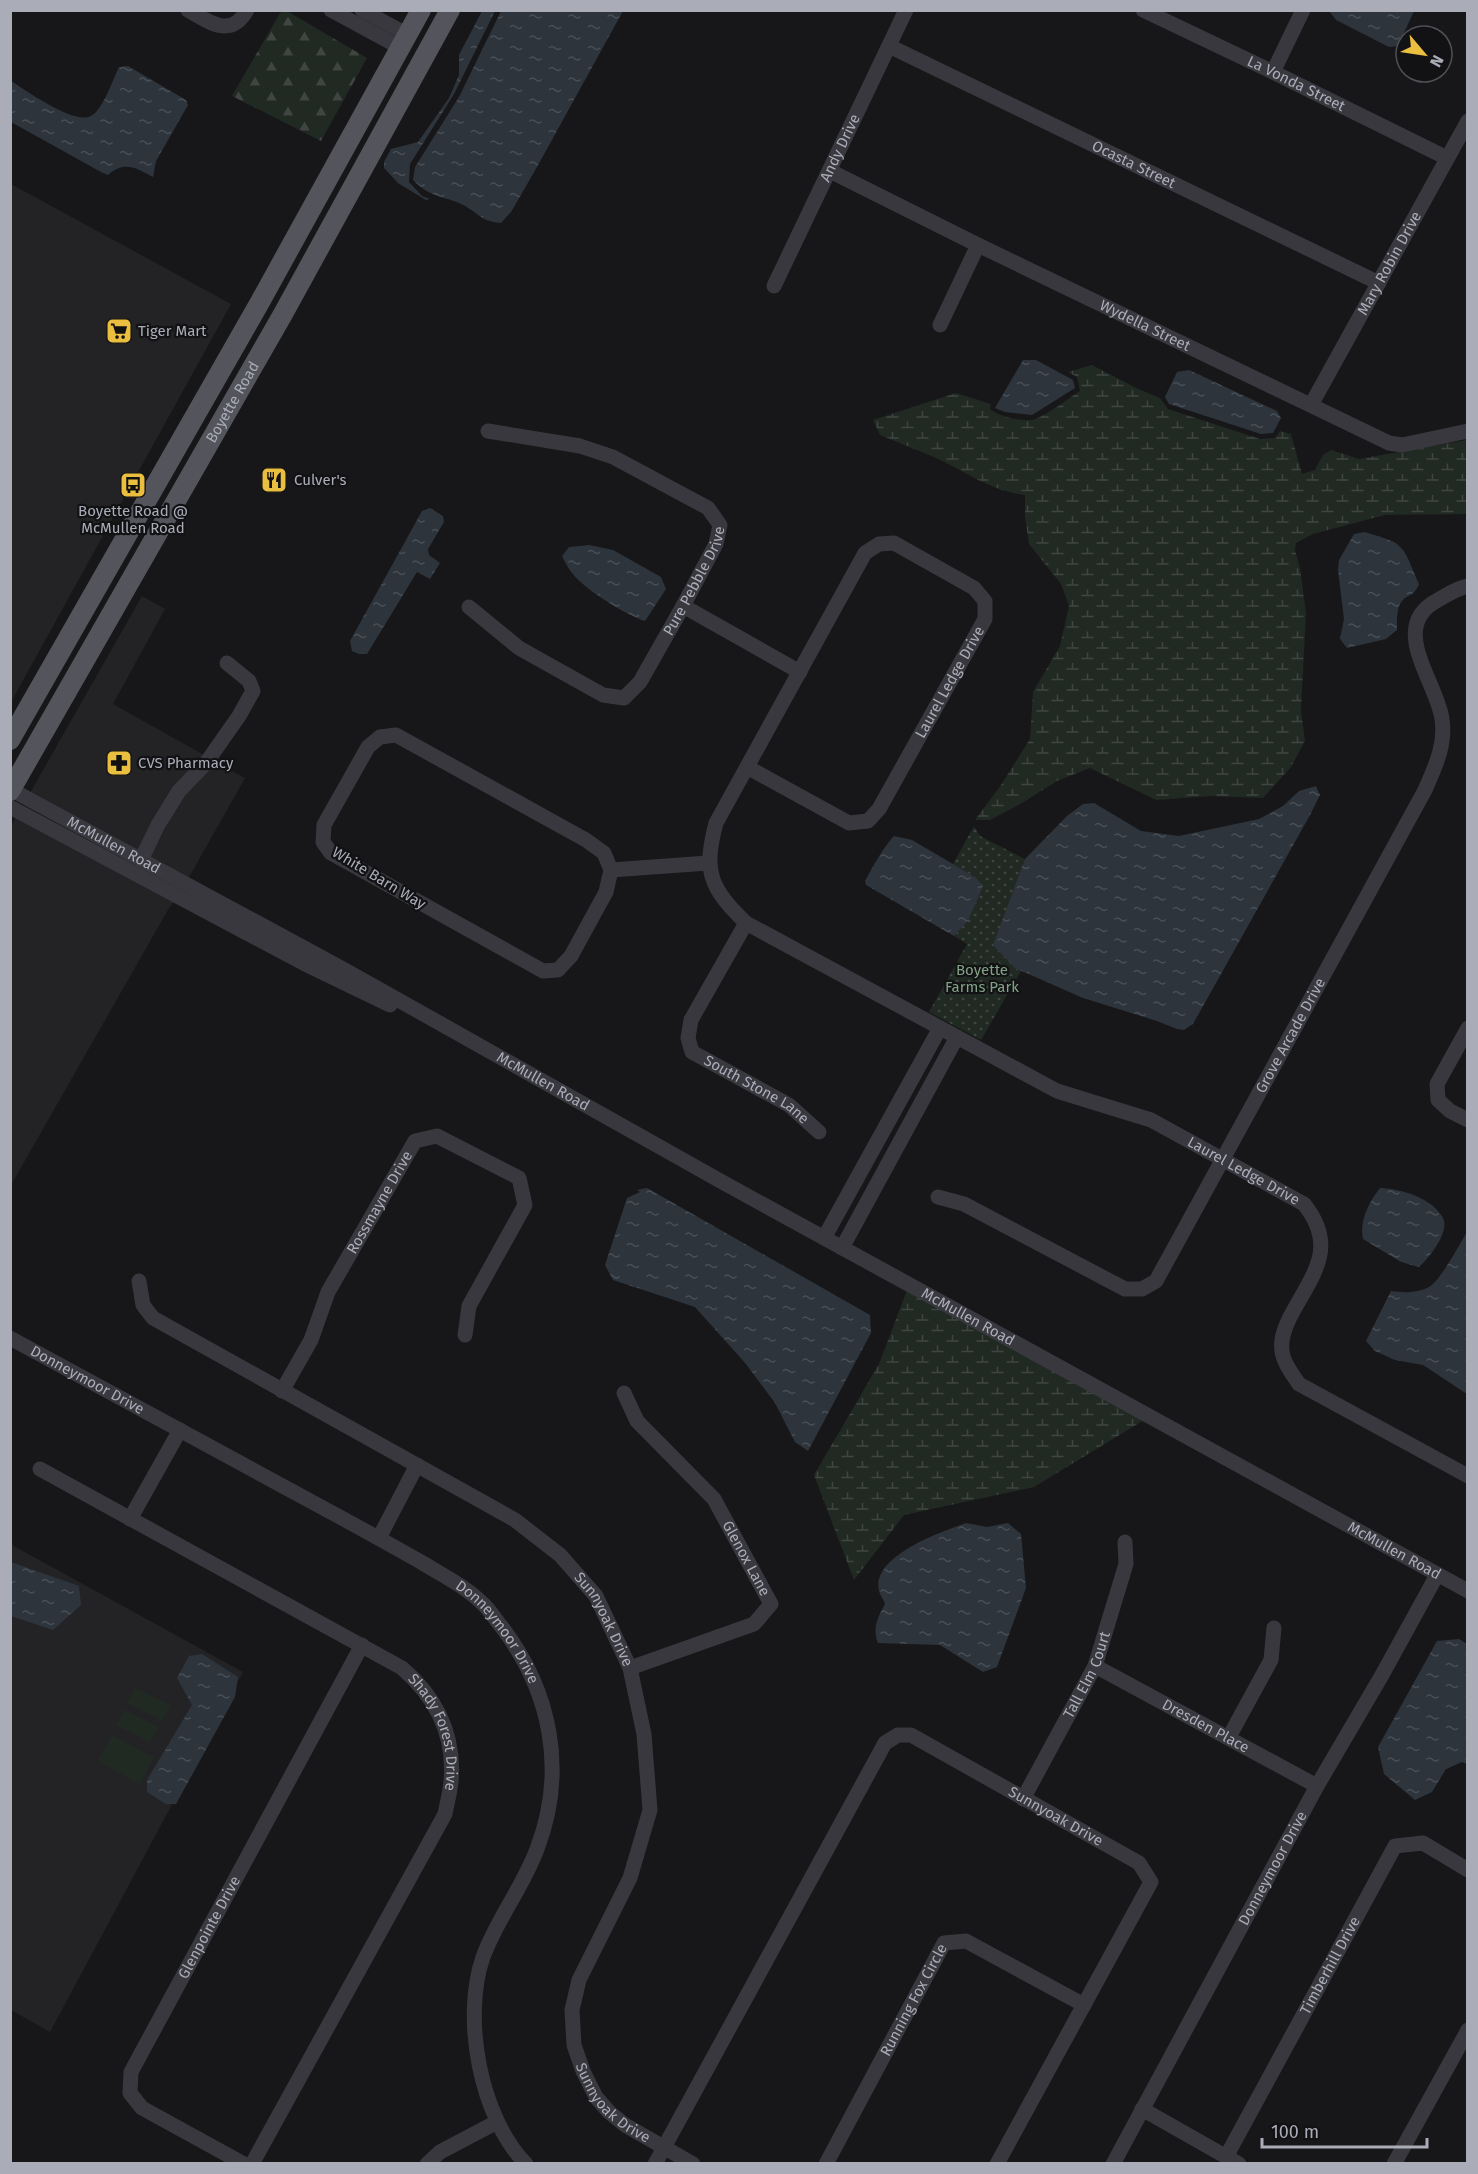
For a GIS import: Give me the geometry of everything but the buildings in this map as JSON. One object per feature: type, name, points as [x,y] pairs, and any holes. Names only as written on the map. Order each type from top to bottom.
[{"type":"main road","name":"Boyette Road","points":[[10,740],[194,417],[421,10]]},
{"type":"main road","name":"Boyette Road","points":[[11,794],[283,314],[450,10]]},
{"type":"main road","points":[[353,187],[351,171],[354,160],[399,78],[404,62],[405,41]]},
{"type":"main road","points":[[148,551],[150,529],[158,507],[197,437],[198,426],[194,417],[212,411],[234,399]]},
{"type":"street","points":[[188,10],[221,26],[230,26],[238,22],[247,10]]},
{"type":"street","points":[[331,10],[405,41]]},
{"type":"street","points":[[363,10],[405,41]]},
{"type":"street","name":"Andy Drive","points":[[774,286],[906,10]]},
{"type":"street","name":"La Vonda Street","points":[[1143,10],[1447,158]]},
{"type":"street","points":[[1273,72],[1303,10]]},
{"type":"street","name":"Ocasta Street","points":[[888,46],[1379,283]]},
{"type":"street","name":"Mary Robin Drive","points":[[1311,405],[1467,121]]},
{"type":"street","name":"Wydella Street","points":[[830,171],[1389,443],[1402,445],[1467,431]]},
{"type":"street","points":[[940,325],[978,245]]},
{"type":"street","name":"Pure Pebble Drive","points":[[469,607],[519,648],[603,695],[624,698],[640,682],[683,606],[716,544],[720,525],[708,508],[613,457],[579,446],[488,431]]},
{"type":"street","name":"Laurel Ledge Drive","points":[[747,767],[849,823],[868,821],[879,809],[985,619],[985,601],[974,588],[894,543],[879,544],[865,553],[716,823],[708,863],[716,887],[726,903],[746,923],[940,1028],[1057,1091],[1151,1120],[1304,1204],[1316,1218],[1323,1244],[1320,1259],[1282,1331],[1282,1354],[1287,1367],[1299,1384],[1467,1476]]},
{"type":"street","name":"Grove Arcade Drive","points":[[938,1197],[964,1204],[1125,1289],[1142,1289],[1156,1281],[1425,790],[1442,752],[1443,720],[1434,691],[1418,657],[1415,633],[1420,616],[1429,604],[1467,586]]},
{"type":"street","points":[[683,606],[800,672]]},
{"type":"street","points":[[141,860],[175,797],[186,781],[206,763],[254,691],[249,681],[227,663]]},
{"type":"street","name":"White Barn Way","points":[[396,735],[586,840],[604,853],[611,870],[606,892],[571,956],[558,970],[543,971],[331,853],[323,842],[324,825],[368,747],[380,737],[396,735]]},
{"type":"street","name":"McMullen Road","points":[[11,794],[141,860],[363,987]]},
{"type":"street","name":"McMullen Road","points":[[11,794],[363,987],[469,1042],[1467,1591]]},
{"type":"street","points":[[611,870],[708,863]]},
{"type":"street","name":"South Stone Lane","points":[[746,923],[691,1020],[687,1038],[692,1052],[789,1105],[819,1132]]},
{"type":"street","points":[[824,1238],[940,1028]]},
{"type":"street","points":[[1467,1028],[1437,1084],[1438,1100],[1450,1111],[1467,1120]]},
{"type":"street","points":[[842,1248],[957,1037]]},
{"type":"street","name":"Rossmayne Drive","points":[[282,1391],[311,1340],[328,1292],[415,1142],[437,1136],[519,1178],[525,1205],[469,1306],[465,1335]]},
{"type":"street","name":"Sunnyoak Drive","points":[[139,1281],[143,1305],[153,1318],[515,1521],[560,1555],[596,1596],[630,1668],[644,1734],[650,1810],[630,1878],[579,1980],[572,2010],[574,2045],[583,2071],[596,2097],[626,2125],[693,2163]]},
{"type":"street","name":"Donneymoor Drive","points":[[10,1338],[379,1538],[460,1585],[484,1605],[516,1646],[539,1691],[549,1725],[553,1767],[548,1811],[537,1850],[483,1959],[476,1995],[473,2032],[480,2072],[497,2122],[517,2155],[526,2163]]},
{"type":"street","name":"Glenox Lane","points":[[624,1393],[637,1421],[714,1499],[771,1604],[754,1624],[630,1668]]},
{"type":"street","points":[[130,1519],[180,1430]]},
{"type":"street","points":[[379,1538],[417,1465]]},
{"type":"street","name":"Shady Forest Drive","points":[[40,1469],[402,1668],[419,1683],[432,1700],[444,1725],[451,1750],[451,1782],[445,1814],[252,2163]]},
{"type":"street","name":"Tall Elm Court","points":[[1023,1799],[1095,1666],[1126,1564],[1125,1542]]},
{"type":"street","name":"Donneymoor Drive","points":[[1113,2163],[1317,1786],[1437,1575]]},
{"type":"street","points":[[1229,1737],[1271,1660],[1274,1628]]},
{"type":"street","name":"Glenpointe Drive","points":[[244,2163],[142,2108],[130,2093],[130,2072],[362,1645]]},
{"type":"street","name":"Dresden Place","points":[[1095,1666],[1317,1786]]},
{"type":"street","name":"Sunnyoak Drive","points":[[655,2163],[885,1743],[898,1735],[911,1735],[1139,1863],[1151,1882],[997,2163]]},
{"type":"street","name":"Timberhill Drive","points":[[1232,2160],[1395,1846],[1423,1843],[1467,1870]]},
{"type":"street","name":"Running Fox Circle","points":[[826,2163],[944,1943],[966,1941],[1084,2005]]},
{"type":"street","points":[[1394,2163],[1467,2030]]},
{"type":"street","points":[[1142,2109],[1232,2160]]},
{"type":"street","points":[[427,2163],[440,2152],[497,2122]]},
{"type":"shaded area","points":[[11,184],[231,304],[11,702]]},
{"type":"shaded area","points":[[142,596],[165,609],[113,704],[204,755],[174,787],[138,852],[30,793]]},
{"type":"shaded area","points":[[215,762],[245,778],[188,879],[149,858],[184,794]]},
{"type":"shaded area","points":[[17,816],[175,901],[11,1185],[10,827]]},
{"type":"shaded area","points":[[10,1544],[243,1672],[50,2032],[11,2010]]},
{"type":"green space","points":[[287,11],[367,58],[321,141],[232,96],[280,13]]},
{"type":"green space","points":[[1092,365],[1160,398],[1168,409],[1260,439],[1275,438],[1280,431],[1291,434],[1302,474],[1315,470],[1323,455],[1331,450],[1359,459],[1467,440],[1467,514],[1385,515],[1313,534],[1296,543],[1295,550],[1300,568],[1306,613],[1301,710],[1305,741],[1291,767],[1263,798],[1211,796],[1156,800],[1090,768],[1057,781],[990,820],[975,820],[1001,785],[1030,739],[1033,692],[1060,646],[1069,606],[1061,584],[1029,544],[1025,495],[1001,490],[936,458],[880,435],[873,420],[956,393],[991,404],[990,409],[1005,416],[1025,420],[1035,419],[1080,391],[1077,377],[1068,372]]},
{"type":"green space","name":"Boyette Farms Park","points":[[974,826],[980,836],[1025,859],[1015,889],[1015,968],[1021,971],[981,1040],[929,1012],[967,944],[954,936],[968,921],[975,877],[953,864]]},
{"type":"green space","points":[[907,1290],[1144,1420],[1034,1487],[904,1515],[854,1580],[814,1475],[879,1364]]},
{"type":"green space","points":[[135,1688],[171,1705],[162,1721],[127,1703]]},
{"type":"green space","points":[[124,1709],[159,1727],[150,1743],[116,1725]]},
{"type":"green space","points":[[112,1735],[154,1757],[140,1785],[98,1761]]},
{"type":"water","points":[[1329,10],[1414,11],[1408,24],[1394,24],[1394,46],[1389,47],[1336,20]]},
{"type":"water","points":[[482,11],[495,11],[454,94],[410,164],[409,182],[422,196],[430,199],[426,200],[398,183],[384,168],[384,162],[391,149],[418,142],[449,98],[459,75],[459,55]]},
{"type":"water","points":[[501,11],[623,11],[537,167],[511,212],[501,223],[487,220],[459,203],[430,193],[413,180],[415,167],[459,97]]},
{"type":"water","points":[[128,66],[186,100],[188,105],[156,161],[153,177],[130,167],[114,170],[108,175],[11,122],[11,81],[62,112],[74,116],[91,116],[100,108],[119,67]]},
{"type":"water","points":[[1023,360],[1036,360],[1073,380],[1075,388],[1032,415],[1005,412],[995,408]]},
{"type":"water","points":[[1189,370],[1277,411],[1281,418],[1273,433],[1261,434],[1169,404],[1165,397],[1177,372]]},
{"type":"water","points":[[430,508],[443,516],[444,522],[428,549],[429,555],[440,563],[430,579],[417,572],[367,654],[352,651],[350,641],[422,511]]},
{"type":"water","points":[[1364,532],[1396,543],[1409,561],[1419,584],[1415,591],[1400,604],[1397,630],[1386,639],[1347,648],[1340,639],[1344,619],[1338,570],[1339,560],[1354,534]]},
{"type":"water","points":[[589,545],[613,550],[661,577],[666,589],[645,621],[606,601],[571,571],[562,556],[569,547]]},
{"type":"water","points":[[1316,786],[1320,795],[1310,815],[1193,1024],[1184,1030],[1083,998],[1015,968],[993,945],[1025,859],[1067,816],[1083,804],[1094,803],[1141,831],[1179,836],[1259,819],[1283,806],[1299,791]]},
{"type":"water","points":[[894,836],[912,840],[975,877],[983,886],[968,921],[954,936],[866,885],[865,881],[875,863]]},
{"type":"water","points":[[647,1188],[870,1315],[871,1333],[808,1451],[795,1442],[775,1403],[746,1364],[695,1307],[613,1280],[605,1265],[627,1198],[640,1192],[637,1190]]},
{"type":"water","points":[[1380,1188],[1397,1190],[1415,1196],[1431,1205],[1443,1218],[1444,1230],[1441,1237],[1428,1258],[1419,1267],[1401,1262],[1363,1239],[1362,1225],[1366,1212]]},
{"type":"water","points":[[1467,1232],[1467,1394],[1423,1365],[1395,1360],[1375,1351],[1366,1341],[1391,1291],[1410,1292],[1429,1287],[1444,1270]]},
{"type":"water","points":[[966,1523],[987,1527],[1008,1523],[1021,1534],[1026,1588],[997,1667],[983,1672],[940,1645],[878,1643],[876,1638],[878,1618],[885,1604],[879,1591],[879,1578],[886,1567],[896,1556],[910,1547]]},
{"type":"water","points":[[11,1562],[79,1586],[81,1605],[53,1630],[11,1616]]},
{"type":"water","points":[[1459,1639],[1467,1644],[1467,1764],[1462,1762],[1446,1769],[1432,1792],[1415,1800],[1384,1774],[1378,1747],[1437,1641]]},
{"type":"water","points":[[202,1654],[238,1677],[235,1697],[176,1804],[166,1804],[147,1792],[147,1780],[192,1705],[177,1678],[189,1656]]},
{"type":"place","name":"Tiger Mart","points":[[119,331]]},
{"type":"place","name":"Culver's","points":[[274,480]]},
{"type":"place","name":"Boyette Road @ McMullen Road","points":[[133,485]]},
{"type":"place","name":"CVS Pharmacy","points":[[119,763]]}]
